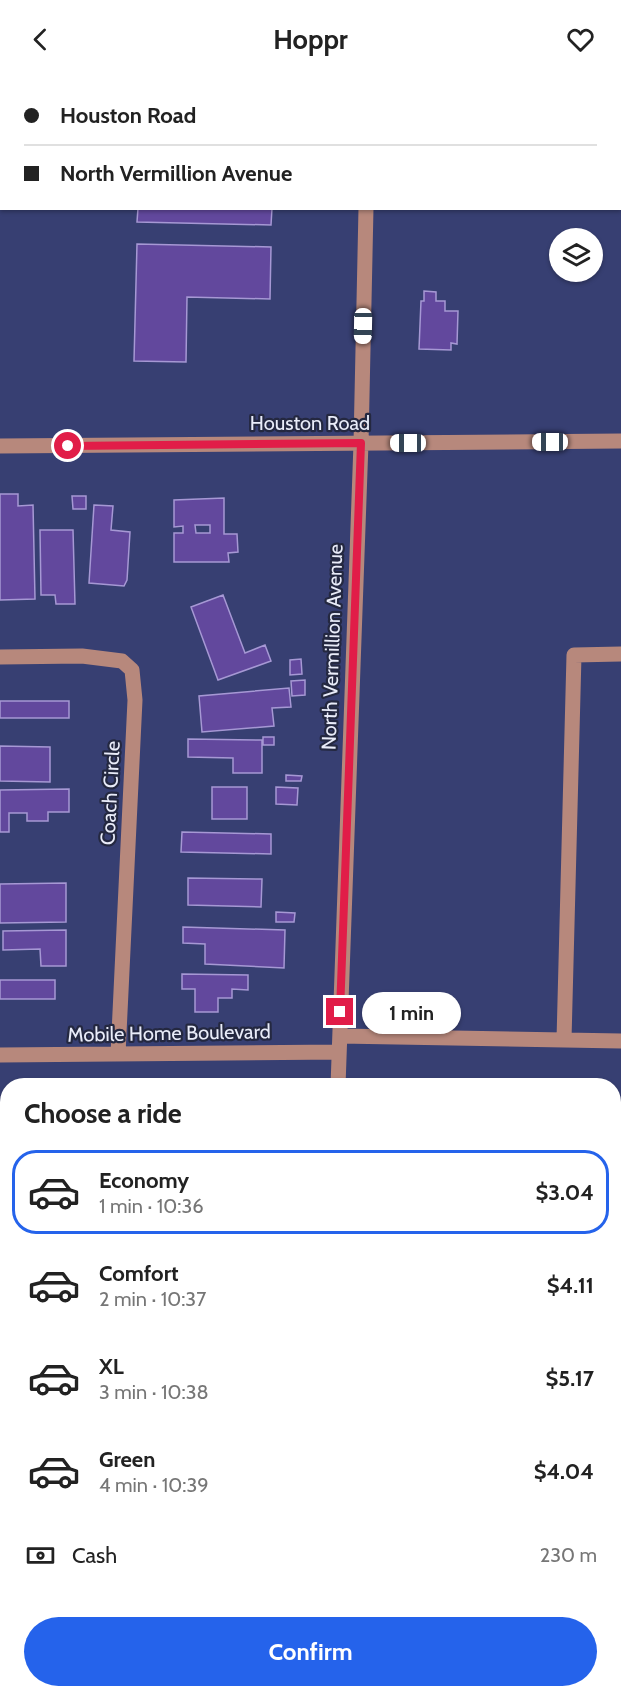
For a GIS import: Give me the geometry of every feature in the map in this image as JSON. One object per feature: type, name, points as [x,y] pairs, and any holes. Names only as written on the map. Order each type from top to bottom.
[{"type":"street","name":"North Vermillion Avenue","points":[[338,1078],[361,443],[366,210]]},
{"type":"street","name":"Houston Road","points":[[0,446],[621,441]]},
{"type":"street","points":[[564,1040],[574,655],[621,654]]},
{"type":"street","name":"Coach Circle","points":[[0,657],[82,656],[122,661],[132,670],[135,700],[118,1054]]},
{"type":"street","points":[[340,1036],[621,1041]]},
{"type":"street","name":"Mobile Home Boulevard","points":[[0,1055],[339,1052]]},
{"type":"building","points":[[138,210],[272,210],[271,225],[137,222]]},
{"type":"building","points":[[137,244],[271,247],[270,299],[187,297],[186,362],[134,361]]},
{"type":"building","points":[[424,291],[436,292],[436,301],[445,301],[445,311],[458,311],[457,344],[451,343],[451,350],[419,349],[421,301],[424,301]]},
{"type":"building","points":[[0,494],[18,494],[18,506],[33,505],[35,599],[0,600]]},
{"type":"building","points":[[72,496],[86,496],[86,509],[73,509]]},
{"type":"building","points":[[224,498],[224,534],[237,534],[238,552],[228,553],[229,562],[174,562],[174,533],[183,533],[183,526],[174,527],[174,500]],"holes":[[[195,525],[210,525],[210,533],[196,533]]]},
{"type":"building","points":[[94,505],[113,506],[111,530],[130,532],[127,580],[124,586],[89,583]]},
{"type":"building","points":[[40,530],[73,530],[75,604],[56,604],[55,595],[41,595]]},
{"type":"building","points":[[223,595],[245,653],[265,645],[271,661],[218,680],[191,607]]},
{"type":"building","points":[[301,659],[302,674],[290,675],[290,660]]},
{"type":"building","points":[[305,680],[305,695],[292,696],[291,681]]},
{"type":"building","points":[[289,688],[291,707],[272,708],[274,726],[202,732],[199,696]]},
{"type":"building","points":[[0,701],[69,701],[69,718],[0,718]]},
{"type":"building","points":[[263,737],[274,737],[274,745],[263,745]]},
{"type":"building","points":[[188,739],[262,740],[262,773],[233,773],[233,758],[188,757]]},
{"type":"building","points":[[0,746],[50,747],[50,782],[0,781]]},
{"type":"building","points":[[286,775],[302,776],[301,781],[286,781]]},
{"type":"building","points":[[212,787],[247,787],[247,819],[212,819]]},
{"type":"building","points":[[276,787],[298,788],[297,805],[276,804]]},
{"type":"building","points":[[69,789],[69,812],[48,812],[48,821],[27,821],[27,813],[9,813],[9,832],[0,832],[0,790]]},
{"type":"building","points":[[182,832],[271,834],[271,854],[181,852]]},
{"type":"building","points":[[188,878],[262,879],[261,907],[188,905]]},
{"type":"building","points":[[66,883],[66,922],[0,923],[0,884]]},
{"type":"building","points":[[276,912],[295,913],[294,922],[276,922]]},
{"type":"building","points":[[183,927],[285,930],[284,968],[205,964],[205,944],[183,943]]},
{"type":"building","points":[[66,930],[66,966],[41,966],[40,949],[3,950],[3,931]]},
{"type":"building","points":[[182,974],[248,975],[248,990],[232,989],[232,998],[218,998],[218,1012],[195,1012],[195,989],[182,989]]},
{"type":"building","points":[[0,980],[55,980],[55,999],[0,999]]},
{"type":"route","points":[[68,446],[361,443],[340,1012]]}]
